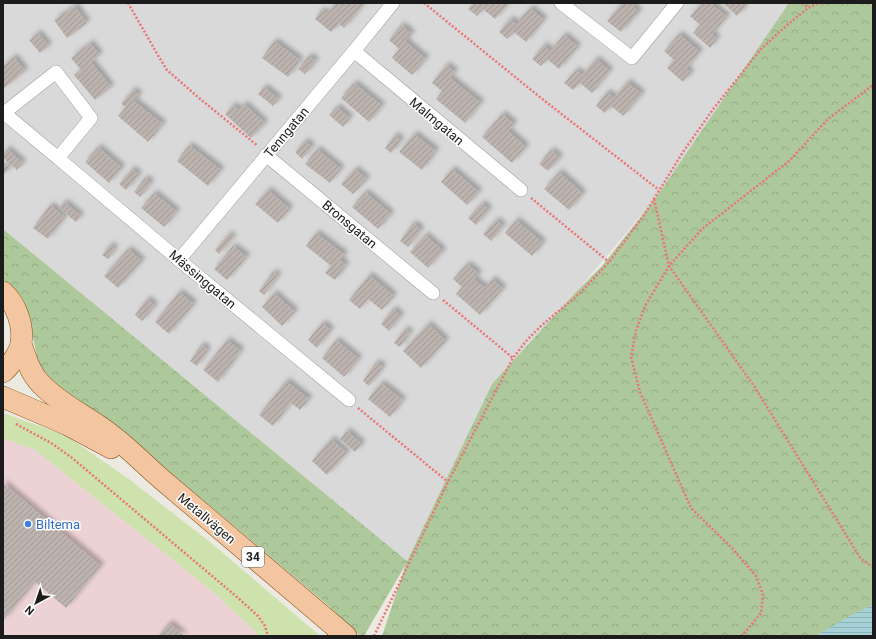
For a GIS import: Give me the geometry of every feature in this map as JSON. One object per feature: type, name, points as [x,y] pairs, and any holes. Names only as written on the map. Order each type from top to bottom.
[{"type":"main road","name":"34","points":[[3,292],[14,306],[19,317],[21,344]]},
{"type":"main road","points":[[3,372],[17,354],[21,344]]},
{"type":"main road","name":"Metallvägen","points":[[21,344],[34,375],[40,384],[52,395],[90,419],[114,437],[159,478],[346,636]]},
{"type":"main road","name":"Metallvägen","points":[[3,397],[68,425],[110,448],[159,478]]},
{"type":"street","name":"Tenngatan","points":[[179,260],[393,3]]},
{"type":"street","points":[[561,3],[632,58],[677,3]]},
{"type":"street","name":"Malmgatan","points":[[354,51],[521,190]]},
{"type":"street","name":"Mässinggatan","points":[[58,158],[91,118],[56,72],[4,113],[179,260],[349,400]]},
{"type":"street","name":"Bronsgatan","points":[[266,155],[433,293]]},
{"type":"path","points":[[128,3],[167,70],[262,149],[266,155]]},
{"type":"path","points":[[424,3],[541,98],[659,190]]},
{"type":"path","points":[[802,3],[808,8]]},
{"type":"path","points":[[374,636],[448,482],[513,358],[527,340],[541,326],[580,293],[609,262],[644,215],[714,108],[761,49],[808,8],[818,3]]},
{"type":"path","points":[[741,636],[761,613],[763,595],[756,576],[732,548],[691,508],[640,392],[631,357],[636,332],[645,306],[669,266],[702,229],[789,161],[828,119],[873,85]]},
{"type":"path","points":[[521,190],[609,262]]},
{"type":"path","points":[[654,198],[669,266],[754,386],[861,559],[873,567]]},
{"type":"path","points":[[433,293],[449,304],[513,358]]},
{"type":"path","points":[[349,400],[448,482]]},
{"type":"path","points":[[16,424],[51,443],[71,457],[258,616],[265,626],[268,636]]},
{"type":"shaded area","points":[[3,3],[792,3],[655,199],[576,292],[492,384],[407,561],[3,229]]},
{"type":"shaded area","points":[[3,438],[35,450],[212,591],[256,632],[258,636],[3,636]]},
{"type":"green space","points":[[789,3],[873,3],[873,636],[382,636],[406,564],[364,636],[360,636],[329,606],[146,452],[51,385],[39,365],[28,314],[19,295],[3,279],[3,229],[407,561],[492,384],[576,292],[602,266],[655,199]]},
{"type":"green space","points":[[3,413],[67,436],[130,480],[210,542],[320,636],[258,636],[256,632],[212,591],[35,450],[3,438]]},
{"type":"water","points":[[873,605],[873,636],[815,636],[857,612]]},
{"type":"building","points":[[336,3],[365,3],[344,28],[339,24],[331,32],[315,19],[321,10],[326,14]]},
{"type":"building","points":[[473,3],[509,3],[495,19],[483,9],[477,16],[468,9]]},
{"type":"building","points":[[622,3],[636,3],[633,7],[639,12],[621,32],[607,21]]},
{"type":"building","points":[[702,3],[710,3],[727,17],[712,34],[717,39],[710,48],[693,33],[700,25],[690,16]]},
{"type":"building","points":[[723,3],[741,3],[745,7],[737,16]]},
{"type":"building","points":[[75,6],[87,23],[67,38],[54,20]]},
{"type":"building","points":[[530,8],[544,20],[526,42],[514,32],[507,39],[499,32],[510,19],[516,24]]},
{"type":"building","points":[[401,25],[412,34],[405,41],[426,59],[412,75],[392,58],[399,49],[389,40]]},
{"type":"building","points":[[38,33],[49,46],[40,53],[29,40]]},
{"type":"building","points":[[679,34],[700,52],[686,69],[691,73],[683,82],[667,68],[674,60],[664,51]]},
{"type":"building","points":[[564,35],[578,47],[559,69],[547,59],[541,66],[532,59],[544,45],[550,51]]},
{"type":"building","points":[[274,41],[300,60],[288,77],[262,58]]},
{"type":"building","points":[[90,43],[100,55],[91,62],[111,87],[95,100],[74,75],[81,70],[71,58]]},
{"type":"building","points":[[309,56],[316,61],[305,74],[298,69]]},
{"type":"building","points":[[14,57],[25,71],[3,89],[3,66]]},
{"type":"building","points":[[596,59],[610,71],[592,93],[580,83],[573,90],[564,83],[576,70],[582,75]]},
{"type":"building","points":[[446,65],[455,72],[450,78],[481,103],[465,123],[436,99],[442,91],[432,83]]},
{"type":"building","points":[[627,82],[642,94],[623,116],[611,106],[605,113],[596,106],[607,92],[614,98]]},
{"type":"building","points":[[354,83],[382,106],[369,122],[341,98]]},
{"type":"building","points":[[264,87],[279,99],[273,106],[258,94]]},
{"type":"building","points":[[133,90],[139,95],[134,101],[163,124],[148,142],[118,116],[126,107],[121,104]]},
{"type":"building","points":[[244,104],[265,123],[251,138],[225,114],[233,105],[239,110]]},
{"type":"building","points":[[337,107],[350,118],[343,127],[329,115]]},
{"type":"building","points":[[502,114],[514,124],[508,131],[526,147],[512,163],[482,137]]},
{"type":"building","points":[[414,134],[436,151],[422,170],[399,152]]},
{"type":"building","points":[[395,135],[401,141],[391,153],[385,148]]},
{"type":"building","points":[[305,141],[312,147],[302,159],[295,152]]},
{"type":"building","points":[[189,145],[221,170],[208,186],[177,161]]},
{"type":"building","points":[[98,147],[122,168],[109,183],[85,162]]},
{"type":"building","points":[[7,149],[23,163],[17,170],[3,158],[3,154]]},
{"type":"building","points":[[317,149],[341,169],[330,183],[305,164]]},
{"type":"building","points":[[551,150],[560,158],[548,171],[539,164]]},
{"type":"building","points":[[3,162],[10,168],[3,175]]},
{"type":"building","points":[[132,169],[139,175],[126,190],[119,184]]},
{"type":"building","points":[[355,169],[367,179],[353,194],[341,184]]},
{"type":"building","points":[[452,169],[479,192],[467,205],[441,182]]},
{"type":"building","points":[[559,172],[583,194],[569,210],[544,189]]},
{"type":"building","points":[[145,178],[151,183],[140,197],[134,192]]},
{"type":"building","points":[[268,190],[290,209],[278,223],[255,204]]},
{"type":"building","points":[[365,192],[391,214],[378,229],[352,207]]},
{"type":"building","points":[[154,193],[177,212],[164,227],[141,208]]},
{"type":"building","points":[[64,202],[81,216],[76,222],[59,208]]},
{"type":"building","points":[[482,203],[489,210],[476,225],[468,218]]},
{"type":"building","points":[[50,205],[65,217],[48,239],[33,228]]},
{"type":"building","points":[[496,220],[503,226],[491,241],[483,234]]},
{"type":"building","points":[[516,220],[543,243],[532,256],[505,233]]},
{"type":"building","points":[[413,223],[421,230],[408,247],[400,241]]},
{"type":"building","points":[[316,233],[345,255],[340,260],[346,265],[335,280],[325,273],[331,266],[306,246]]},
{"type":"building","points":[[229,234],[233,238],[219,254],[215,250]]},
{"type":"building","points":[[425,235],[443,251],[428,268],[410,252]]},
{"type":"building","points":[[110,245],[115,249],[108,259],[102,255]]},
{"type":"building","points":[[233,246],[247,257],[227,280],[214,269]]},
{"type":"building","points":[[128,249],[142,261],[118,288],[104,276]]},
{"type":"building","points":[[467,264],[479,274],[474,279],[485,288],[492,279],[503,289],[480,315],[456,294],[462,287],[453,279]]},
{"type":"building","points":[[273,272],[278,276],[264,295],[259,291]]},
{"type":"building","points":[[369,275],[394,296],[382,310],[368,299],[360,309],[349,300]]},
{"type":"building","points":[[179,292],[194,304],[169,334],[155,322]]},
{"type":"building","points":[[274,293],[295,312],[282,326],[262,307]]},
{"type":"building","points":[[147,299],[155,306],[142,321],[135,315]]},
{"type":"building","points":[[393,309],[401,316],[389,331],[381,324]]},
{"type":"building","points":[[322,323],[331,330],[317,348],[308,340]]},
{"type":"building","points":[[428,324],[446,341],[421,368],[403,351]]},
{"type":"building","points":[[405,329],[410,333],[400,347],[394,343]]},
{"type":"building","points":[[227,340],[241,351],[218,382],[203,370]]},
{"type":"building","points":[[336,340],[359,359],[344,377],[322,358]]},
{"type":"building","points":[[201,345],[208,350],[197,366],[190,361]]},
{"type":"building","points":[[376,362],[383,367],[369,386],[363,381]]},
{"type":"building","points":[[286,381],[309,399],[300,410],[291,403],[273,426],[259,415]]},
{"type":"building","points":[[381,383],[403,400],[390,417],[368,399]]},
{"type":"building","points":[[347,431],[362,444],[355,452],[340,439]]},
{"type":"building","points":[[331,439],[347,453],[327,475],[312,461]]},
{"type":"building","name":"Biltema","points":[[3,483],[101,566],[66,608],[35,582],[3,621]]},
{"type":"building","points":[[169,623],[185,636],[158,636]]},
{"type":"place","name":"Biltema","points":[[28,524]]}]
